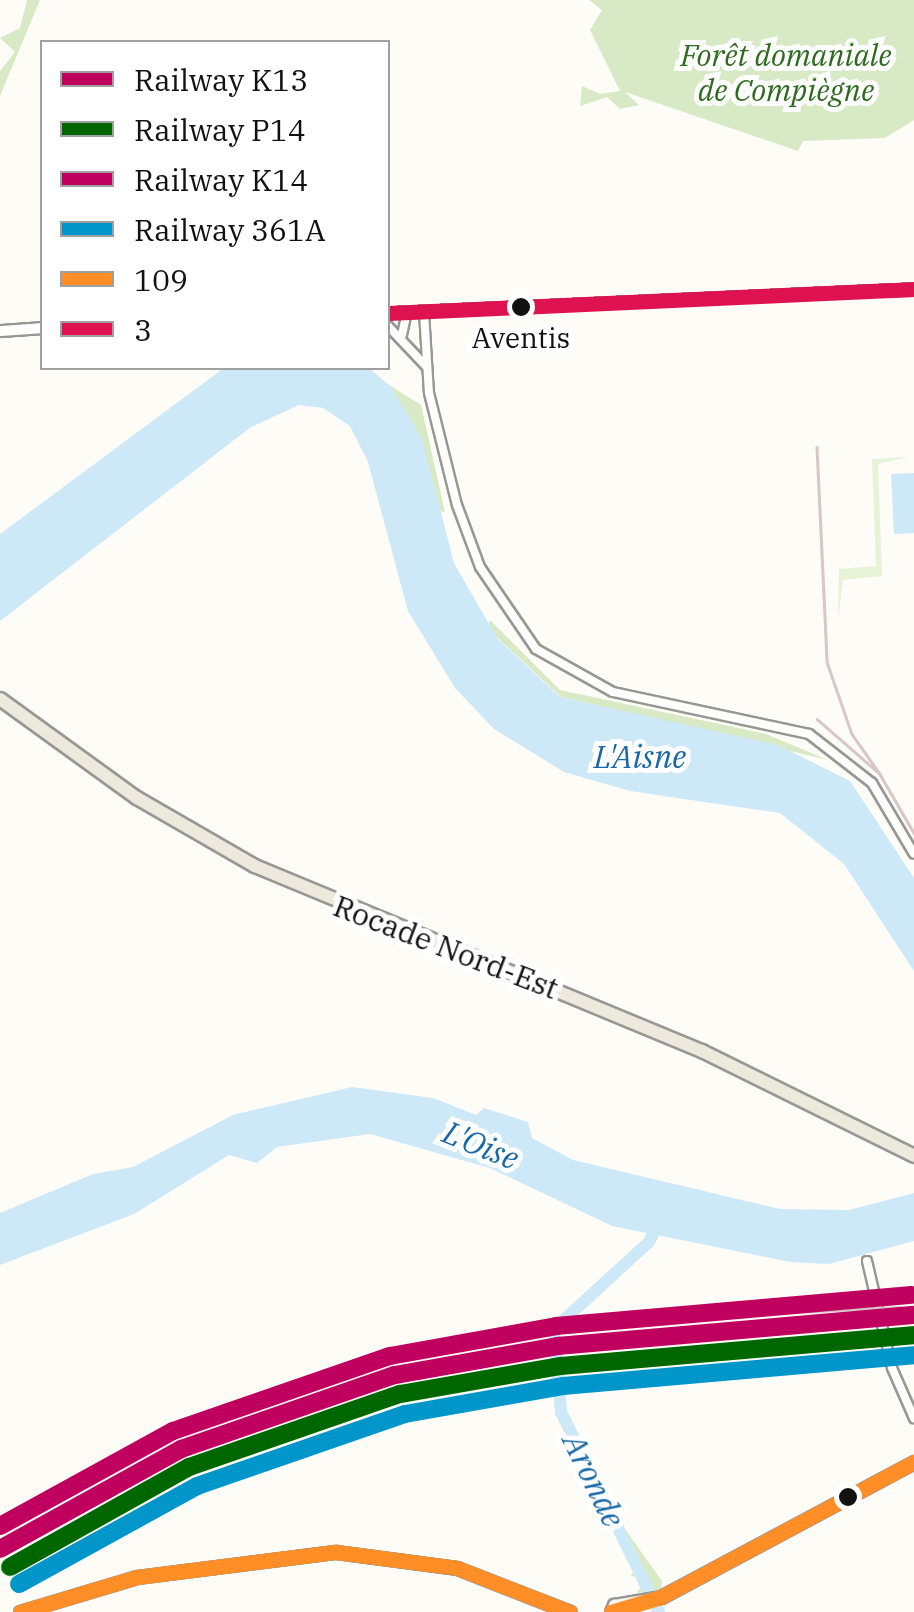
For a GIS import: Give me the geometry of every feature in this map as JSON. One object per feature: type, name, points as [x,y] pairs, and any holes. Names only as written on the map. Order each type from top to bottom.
[{"type":"main road","name":"Rocade Nord-Est","points":[[0,699],[124,790],[255,866],[686,1044],[914,1156]]},
{"type":"main road","points":[[615,1611],[661,1597],[880,1486],[914,1462]]},
{"type":"main road","points":[[880,1486],[914,1478]]},
{"type":"main road","points":[[20,1612],[137,1578],[336,1552],[457,1568],[570,1612]]},
{"type":"street","points":[[390,314],[914,289]]},
{"type":"street","points":[[406,338],[407,312]]},
{"type":"street","points":[[424,312],[428,370],[465,529],[502,606],[536,649],[613,692],[809,734],[872,782],[914,854]]},
{"type":"street","points":[[390,327],[406,338],[428,370]]},
{"type":"street","points":[[0,330],[40,328]]},
{"type":"street","points":[[406,338],[425,329]]},
{"type":"street","points":[[867,1261],[901,1392],[914,1418]]},
{"type":"street","points":[[901,1392],[914,1406]]},
{"type":"green space","points":[[27,0],[40,0],[0,96],[0,71],[15,52],[0,38],[20,28]]},
{"type":"green space","name":"Forêt domaniale de Compiègne","points":[[589,0],[914,0],[914,120],[885,138],[803,141],[798,151],[625,92],[639,105],[620,109],[607,97],[580,106],[582,86],[600,94],[620,91],[590,30],[602,10]]},
{"type":"green space","points":[[363,370],[421,405],[445,512],[438,511]]},
{"type":"green space","points":[[909,457],[878,464],[882,576],[843,580],[838,620],[839,569],[876,566],[872,459]]},
{"type":"green space","points":[[490,620],[560,690],[766,734],[828,760],[561,697],[487,628]]},
{"type":"green space","points":[[618,1505],[625,1529],[662,1581],[661,1590],[636,1593],[648,1579],[631,1576],[639,1563],[605,1513]]},
{"type":"water","name":"L'Aisne","points":[[221,370],[371,370],[391,387],[422,439],[454,563],[497,638],[560,697],[778,745],[850,781],[914,878],[914,971],[844,864],[780,813],[630,791],[564,772],[494,729],[455,688],[408,611],[368,462],[350,426],[323,408],[299,405],[251,427],[0,621],[0,534]]},
{"type":"water","points":[[914,473],[914,533],[894,534],[891,474]]},
{"type":"water","name":"L'Oise","points":[[352,1087],[433,1098],[476,1115],[484,1108],[528,1122],[532,1138],[573,1160],[780,1209],[849,1210],[914,1193],[914,1241],[829,1264],[790,1262],[612,1226],[490,1168],[370,1134],[277,1147],[257,1163],[229,1155],[134,1214],[0,1265],[0,1213],[93,1174],[133,1167],[233,1115]]},
{"type":"waterway","name":"Aronde","points":[[659,1612],[561,1412],[554,1329],[649,1242],[662,1218]]},
{"type":"railway","points":[[817,447],[827,662],[852,734],[880,774]]},
{"type":"railway","points":[[817,719],[880,774],[914,833]]},
{"type":"railway","points":[[585,1322],[900,1307]]},
{"type":"rail line","name":"K14","points":[[0,1526],[173,1431],[390,1356],[556,1326],[912,1295]]},
{"type":"rail line","name":"K13","points":[[0,1549],[181,1449],[395,1375],[558,1346],[914,1315]]},
{"type":"rail line","name":"P14","points":[[10,1567],[189,1467],[400,1394],[561,1366],[914,1335]]},
{"type":"rail line","name":"361A","points":[[19,1584],[197,1486],[405,1414],[563,1386],[914,1355]]},
{"type":"transit line","name":"3","points":[[390,313],[914,289]]},
{"type":"transit line","name":"109","points":[[611,1612],[661,1597],[914,1462]]},
{"type":"transit line","name":"109","points":[[20,1612],[137,1577],[336,1552],[457,1568],[570,1612]]},
{"type":"place","name":"Aventis","points":[[521,307]]}]
